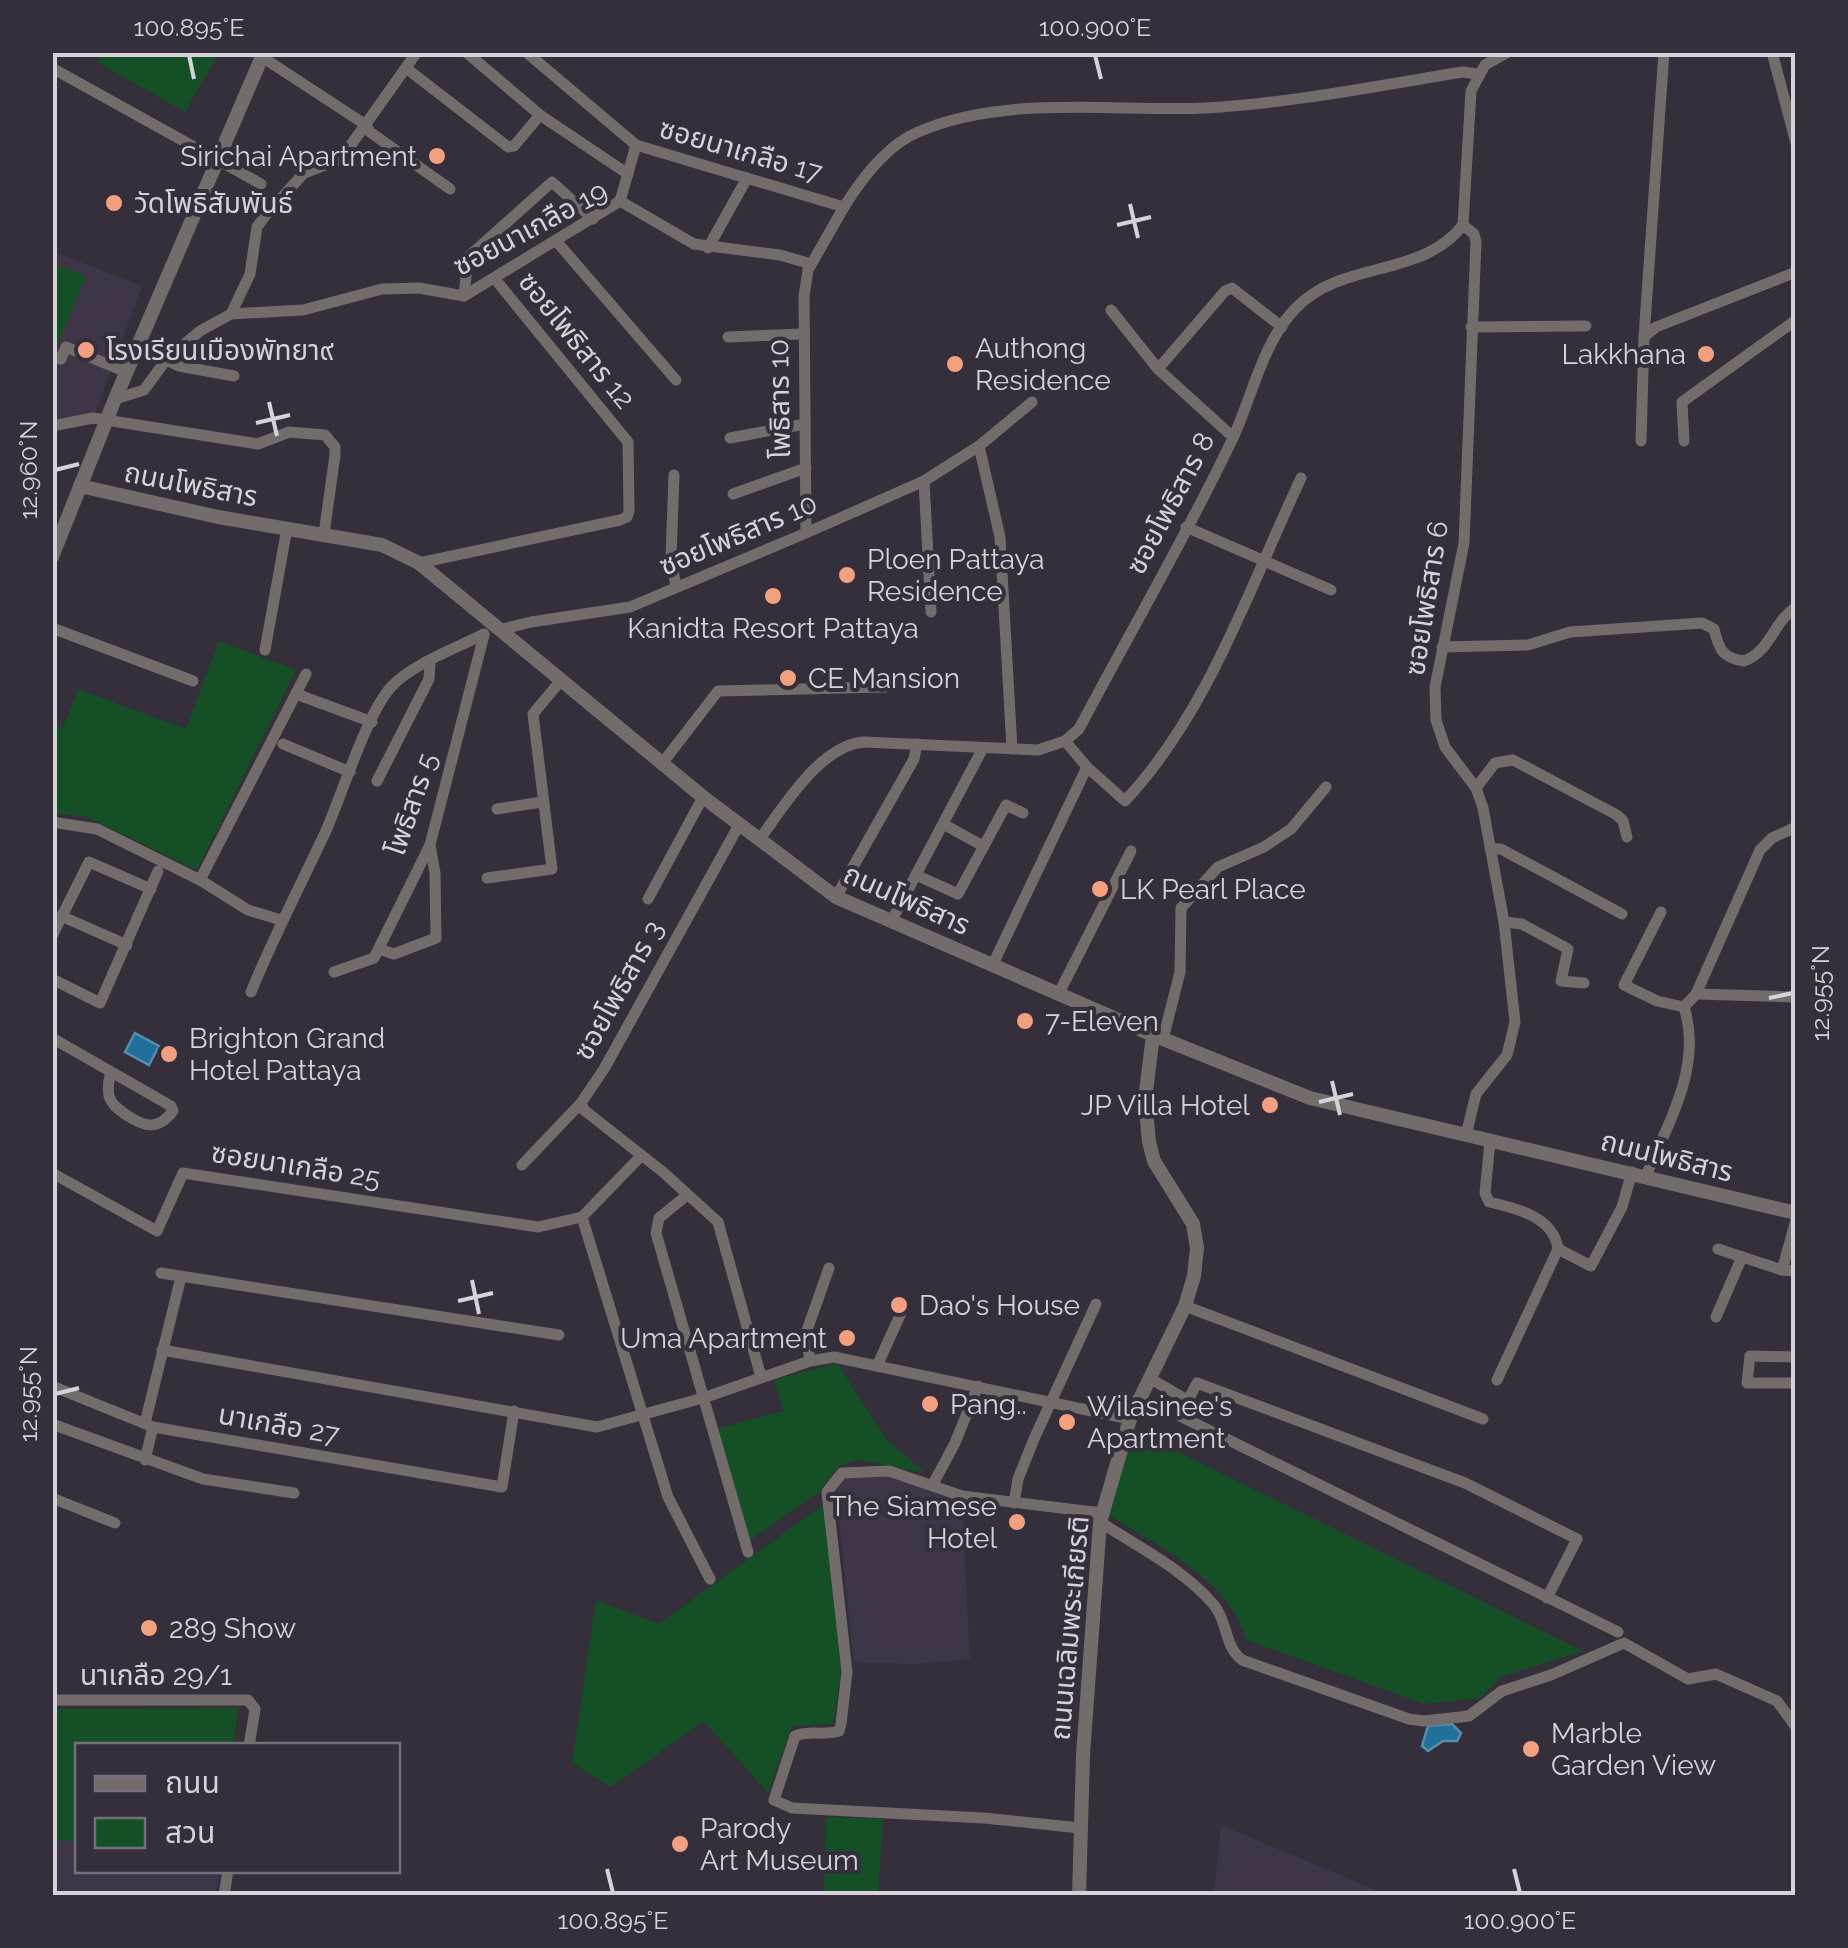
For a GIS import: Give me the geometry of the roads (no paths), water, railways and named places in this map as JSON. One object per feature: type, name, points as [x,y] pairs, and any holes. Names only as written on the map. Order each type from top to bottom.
[{"type":"street","points":[[231,314],[250,274],[257,227],[264,216],[304,173],[341,159],[417,52]]},
{"type":"street","points":[[466,52],[540,115],[628,174]]},
{"type":"street","name":"ซอยนาเกลือ 17","points":[[526,52],[636,145],[844,206],[885,154],[912,134],[940,124],[1031,109],[1255,104],[1462,72],[1478,74]]},
{"type":"street","points":[[1462,225],[1471,92],[1485,65],[1508,52]]},
{"type":"street","points":[[1641,442],[1644,337],[1664,52]]},
{"type":"street","points":[[1772,52],[1796,143]]},
{"type":"street","points":[[52,556],[106,419],[263,55],[366,125],[370,132],[450,189]]},
{"type":"street","points":[[52,68],[261,184]]},
{"type":"street","points":[[406,68],[508,147],[514,146],[540,115]]},
{"type":"street","points":[[620,201],[636,145]]},
{"type":"street","points":[[708,248],[747,178]]},
{"type":"street","points":[[464,296],[468,257],[552,182],[593,218]]},
{"type":"street","name":"ซอยนาเกลือ 19","points":[[115,398],[144,390],[166,360],[200,331],[231,314],[303,310],[382,289],[419,288],[464,296],[620,201],[694,244],[811,264]]},
{"type":"street","points":[[811,264],[844,206]]},
{"type":"street","name":"ซอยโพธิสาร 8","points":[[1065,741],[1079,728],[1186,527],[1233,437],[1282,326],[1297,307],[1325,286],[1431,254],[1452,239],[1462,225]]},
{"type":"street","name":"ซอยโพธิสาร 6","points":[[1462,225],[1474,234],[1476,242],[1464,543],[1435,687],[1436,720],[1445,748],[1476,788],[1504,922],[1515,1022],[1506,1055],[1476,1094],[1466,1135]]},
{"type":"street","points":[[557,242],[676,380]]},
{"type":"street","name":"โพธิสาร 10","points":[[806,533],[802,334],[811,264]]},
{"type":"street","points":[[1644,337],[1656,328],[1796,272]]},
{"type":"street","name":"ซอยโพธิสาร 12","points":[[420,563],[620,520],[629,511],[628,442],[496,279]]},
{"type":"street","points":[[1158,369],[1225,290],[1232,288],[1282,326]]},
{"type":"street","points":[[1110,310],[1158,369],[1233,437]]},
{"type":"street","points":[[1684,441],[1682,402],[1796,320]]},
{"type":"street","points":[[1472,327],[1586,326]]},
{"type":"street","points":[[728,337],[802,334]]},
{"type":"street","points":[[52,356],[60,359],[66,347],[126,372]]},
{"type":"street","points":[[166,360],[234,376]]},
{"type":"street","name":"ซอยโพธิสาร 10","points":[[250,992],[392,686],[445,651],[494,628],[630,607],[924,481],[979,446],[1032,402]]},
{"type":"street","points":[[52,426],[106,419],[258,444],[289,432],[325,435],[335,447],[335,455],[324,534]]},
{"type":"street","points":[[730,438],[804,424]]},
{"type":"street","points":[[979,446],[1000,537],[1012,749]]},
{"type":"street","points":[[733,494],[806,468]]},
{"type":"street","points":[[674,475],[670,558],[676,587]]},
{"type":"street","points":[[758,840],[803,782],[830,755],[845,745],[864,742],[1038,750],[1065,741],[1125,801],[1182,727],[1222,651],[1301,478]]},
{"type":"street","points":[[924,481],[932,612]]},
{"type":"street","name":"ถนนโพธิสาร","points":[[80,486],[218,517],[382,545],[420,563],[494,628],[740,826],[836,896],[1158,1037],[1310,1098],[1639,1174],[1796,1217]]},
{"type":"street","points":[[1186,527],[1331,590]]},
{"type":"street","points":[[265,650],[287,528]]},
{"type":"street","points":[[1442,647],[1528,644],[1570,632],[1702,622],[1714,629],[1722,654],[1744,660],[1768,645],[1778,625],[1796,607]]},
{"type":"street","points":[[52,628],[193,681]]},
{"type":"street","name":"โพธิสาร 5","points":[[378,948],[430,845],[494,628]]},
{"type":"street","points":[[378,781],[429,679],[430,662]]},
{"type":"street","points":[[200,880],[306,674]]},
{"type":"street","points":[[487,878],[552,868],[533,714],[562,679]]},
{"type":"street","points":[[664,761],[718,691],[886,688]]},
{"type":"street","points":[[296,694],[372,722]]},
{"type":"street","points":[[283,744],[350,772]]},
{"type":"street","points":[[836,896],[914,759],[917,744]]},
{"type":"street","points":[[891,922],[984,748]]},
{"type":"street","points":[[1476,788],[1495,763],[1512,760],[1617,815],[1627,837]]},
{"type":"street","points":[[993,964],[1086,766]]},
{"type":"street","points":[[1158,1037],[1180,972],[1182,908],[1218,867],[1264,847],[1290,828],[1326,787]]},
{"type":"street","points":[[648,899],[704,797]]},
{"type":"street","points":[[497,809],[542,802]]},
{"type":"street","points":[[916,875],[958,894],[1006,805],[1023,814]]},
{"type":"street","points":[[52,822],[96,829],[200,880],[248,910],[281,920]]},
{"type":"street","points":[[945,825],[983,846]]},
{"type":"street","name":"ซอยโพธิสาร 3","points":[[522,1165],[581,1102],[604,1069],[740,826]]},
{"type":"street","points":[[1684,1007],[1696,994],[1760,850],[1772,838],[1796,827]]},
{"type":"street","points":[[334,972],[370,961],[378,948],[394,954],[436,938],[435,873],[430,845]]},
{"type":"street","points":[[1490,849],[1501,849],[1622,914]]},
{"type":"street","points":[[1059,993],[1130,851]]},
{"type":"street","points":[[127,945],[56,925],[90,862],[151,888]]},
{"type":"street","points":[[52,979],[100,1003],[158,871]]},
{"type":"street","points":[[1661,912],[1624,986],[1658,1002],[1684,1007]]},
{"type":"street","points":[[1504,922],[1522,924],[1568,948],[1561,981],[1584,983]]},
{"type":"street","points":[[1696,994],[1796,996]]},
{"type":"street","points":[[1558,1249],[1592,1266],[1688,1070],[1690,1034],[1684,1007]]},
{"type":"street","name":"ถนนเฉลิมพระเกียรติ","points":[[1079,1896],[1101,1517],[1130,1419],[1185,1306],[1197,1248],[1193,1224],[1154,1161],[1149,1142],[1145,1099],[1158,1037]]},
{"type":"street","points":[[52,1038],[171,1106],[174,1111],[156,1125],[139,1123],[112,1102],[108,1086],[111,1072]]},
{"type":"street","points":[[581,1102],[584,1110],[663,1172],[718,1222],[761,1377]]},
{"type":"street","points":[[1490,1140],[1485,1193],[1489,1202],[1521,1209],[1540,1220],[1557,1239],[1558,1249],[1497,1380]]},
{"type":"street","points":[[640,1157],[582,1217],[668,1497],[710,1579]]},
{"type":"street","name":"ซอยนาเกลือ 25","points":[[52,1173],[157,1231],[183,1173],[538,1228],[582,1217]]},
{"type":"street","points":[[686,1196],[658,1218],[656,1233],[748,1552]]},
{"type":"street","points":[[1718,1249],[1789,1271],[1796,1217]]},
{"type":"street","points":[[1716,1317],[1742,1257]]},
{"type":"street","points":[[810,1361],[806,1334],[830,1268]]},
{"type":"street","points":[[161,1273],[559,1335]]},
{"type":"street","points":[[146,1460],[162,1350],[180,1276]]},
{"type":"street","points":[[1014,1503],[1018,1479],[1096,1304]]},
{"type":"street","points":[[1185,1306],[1482,1419]]},
{"type":"street","points":[[877,1366],[901,1313]]},
{"type":"street","points":[[162,1350],[596,1427],[645,1416],[810,1361],[834,1358],[1130,1419]]},
{"type":"street","points":[[1796,1357],[1750,1356],[1747,1383],[1796,1383]]},
{"type":"street","points":[[1151,1379],[1187,1400]]},
{"type":"street","points":[[1547,1598],[1577,1539],[1465,1483],[1197,1383],[1187,1400],[1180,1416],[1547,1598],[1618,1632]]},
{"type":"street","name":"นาเกลือ 27","points":[[52,1386],[149,1425],[502,1487],[514,1412]]},
{"type":"street","points":[[932,1486],[978,1386]]},
{"type":"street","points":[[52,1424],[203,1479],[294,1494]]},
{"type":"street","points":[[1080,1828],[984,1818],[792,1808],[774,1800],[795,1736],[804,1732],[829,1734],[840,1731],[842,1724],[847,1672],[827,1492],[842,1474],[889,1471],[962,1496],[1101,1517],[1205,1595],[1219,1611],[1233,1653],[1242,1660],[1409,1719],[1469,1716],[1502,1691],[1551,1675],[1624,1643],[1688,1679],[1716,1674],[1776,1701],[1796,1727]]},
{"type":"street","points":[[52,1498],[115,1523]]},
{"type":"street","name":"นาเกลือ 29/1","points":[[52,1700],[248,1700],[255,1709],[249,1743]]},
{"type":"water","points":[[135,1033],[159,1046],[149,1065],[125,1052]]},
{"type":"water","points":[[1452,1724],[1461,1733],[1457,1741],[1443,1741],[1428,1751],[1422,1746],[1428,1726]]},
{"type":"place","name":"Sirichai Apartment","points":[[437,156]]},
{"type":"place","name":"วัดโพธิสัมพันธ์","points":[[114,203]]},
{"type":"place","name":"โรงเรียนเมืองพัทยา๙","points":[[86,350]]},
{"type":"place","name":"Lakkhana","points":[[1706,354]]},
{"type":"place","name":"Authong Residence","points":[[955,364]]},
{"type":"place","name":"Ploen Pattaya Residence","points":[[847,575]]},
{"type":"place","name":"Kanidta Resort Pattaya","points":[[773,596]]},
{"type":"place","name":"CE Mansion","points":[[788,678]]},
{"type":"place","name":"LK Pearl Place","points":[[1100,889]]},
{"type":"place","name":"7-Eleven","points":[[1025,1021]]},
{"type":"place","name":"Brighton Grand Hotel Pattaya","points":[[169,1054]]},
{"type":"place","name":"JP Villa Hotel","points":[[1270,1105]]},
{"type":"place","name":"Dao's House","points":[[899,1305]]},
{"type":"place","name":"Uma Apartment","points":[[847,1338]]},
{"type":"place","name":"Pang..","points":[[930,1404]]},
{"type":"place","name":"Wilasinee's Apartment","points":[[1067,1422]]},
{"type":"place","name":"The Siamese Hotel","points":[[1017,1522]]},
{"type":"place","name":"289 Show","points":[[149,1628]]},
{"type":"place","name":"Marble Garden View","points":[[1531,1749]]},
{"type":"place","name":"Parody Art Museum","points":[[680,1844]]}]
